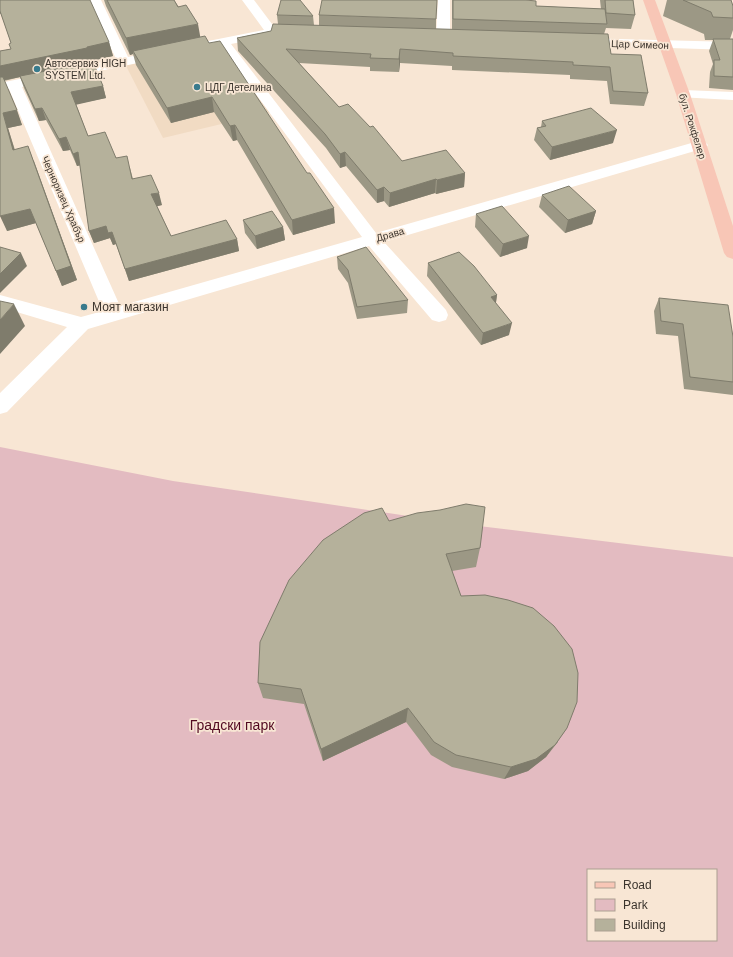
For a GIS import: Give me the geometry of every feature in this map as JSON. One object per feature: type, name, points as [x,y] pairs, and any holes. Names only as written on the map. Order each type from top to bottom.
[{"type":"main road","name":"бул. Рокфелер","points":[[649,0],[700,145],[733,253]]},
{"type":"street","points":[[95,0],[124,62]]},
{"type":"street","points":[[248,0],[272,32]]},
{"type":"street","points":[[443,37],[444,0]]},
{"type":"street","points":[[7,86],[272,32],[288,33]]},
{"type":"street","points":[[427,37],[459,38]]},
{"type":"street","name":"Цар Симеон","points":[[570,41],[733,46]]},
{"type":"street","points":[[223,42],[372,239],[439,315]]},
{"type":"street","name":"Черноризец Храбър","points":[[7,86],[114,314]]},
{"type":"street","points":[[683,94],[733,96]]},
{"type":"street","name":"Драва","points":[[81,324],[700,145]]},
{"type":"street","points":[[0,301],[81,324],[0,406]]},
{"type":"shaded area","name":"ЦДГ Детелина","points":[[223,42],[276,111],[163,138],[124,62]]},
{"type":"green space","name":"Градски парк","points":[[0,447],[173,481],[462,524],[733,557],[733,957],[0,957]]},
{"type":"building","points":[[0,0],[90,0],[109,42],[0,66],[0,51],[11,49],[9,44],[11,43],[0,11]]},
{"type":"building","points":[[107,0],[174,0],[178,7],[186,5],[198,24],[126,38]]},
{"type":"building","points":[[281,0],[300,0],[313,16],[277,15]]},
{"type":"building","points":[[322,0],[437,0],[436,19],[319,15]]},
{"type":"building","points":[[453,0],[526,0],[536,1],[536,6],[605,9],[607,24],[453,19]]},
{"type":"building","points":[[605,0],[633,0],[635,15],[606,13]]},
{"type":"building","points":[[683,0],[731,0],[733,6],[733,18],[713,17],[711,12]]},
{"type":"building","points":[[273,24],[608,34],[611,54],[641,55],[648,93],[613,91],[610,67],[573,65],[573,62],[453,56],[453,53],[400,49],[399,59],[370,58],[371,54],[286,49],[339,107],[348,104],[370,127],[373,126],[402,161],[446,150],[465,173],[436,179],[390,193],[384,187],[377,190],[345,152],[340,154],[325,134],[237,38],[271,31]]},
{"type":"building","points":[[205,36],[209,43],[220,41],[307,173],[310,173],[334,208],[292,220],[235,125],[230,126],[212,97],[167,108],[133,51]]},
{"type":"building","points":[[713,39],[733,39],[733,77],[714,76],[714,60],[720,60]]},
{"type":"building","points":[[93,62],[103,86],[71,92],[88,136],[105,132],[116,158],[127,156],[132,179],[151,175],[159,193],[151,194],[171,236],[226,220],[237,239],[125,269],[112,232],[108,233],[106,226],[89,231],[78,152],[73,154],[66,137],[59,139],[42,108],[35,109],[20,76]]},
{"type":"building","points":[[0,77],[3,77],[17,110],[3,113],[13,150],[28,146],[71,266],[56,271],[30,209],[0,216]]},
{"type":"building","points":[[591,108],[617,130],[552,147],[537,128],[546,126],[542,121]]},
{"type":"building","points":[[569,186],[596,211],[568,220],[542,195]]},
{"type":"building","points":[[502,206],[529,236],[503,244],[476,214]]},
{"type":"building","points":[[272,211],[283,227],[255,236],[243,220]]},
{"type":"building","points":[[0,247],[21,253],[0,274]]},
{"type":"building","points":[[366,247],[408,300],[357,307],[348,270],[337,257]]},
{"type":"building","points":[[459,252],[474,266],[497,295],[491,297],[512,323],[483,333],[428,263]]},
{"type":"building","points":[[659,298],[728,305],[733,337],[733,382],[690,377],[683,324],[661,321]]},
{"type":"building","points":[[0,301],[14,304],[0,320]]},
{"type":"building","points":[[466,504],[485,507],[480,548],[446,554],[461,596],[485,595],[533,608],[554,626],[572,649],[578,673],[577,702],[567,728],[555,745],[536,759],[511,767],[456,755],[434,742],[408,708],[321,749],[301,689],[258,683],[260,642],[289,580],[323,540],[364,513],[382,508],[389,521],[417,513],[440,510]]},
{"type":"place","name":"Автосервиз HIGH SYSTEM Ltd.","points":[[37,69]]},
{"type":"place","name":"ЦДГ Детелина","points":[[197,87]]},
{"type":"place","name":"Моят магазин","points":[[84,307]]}]
